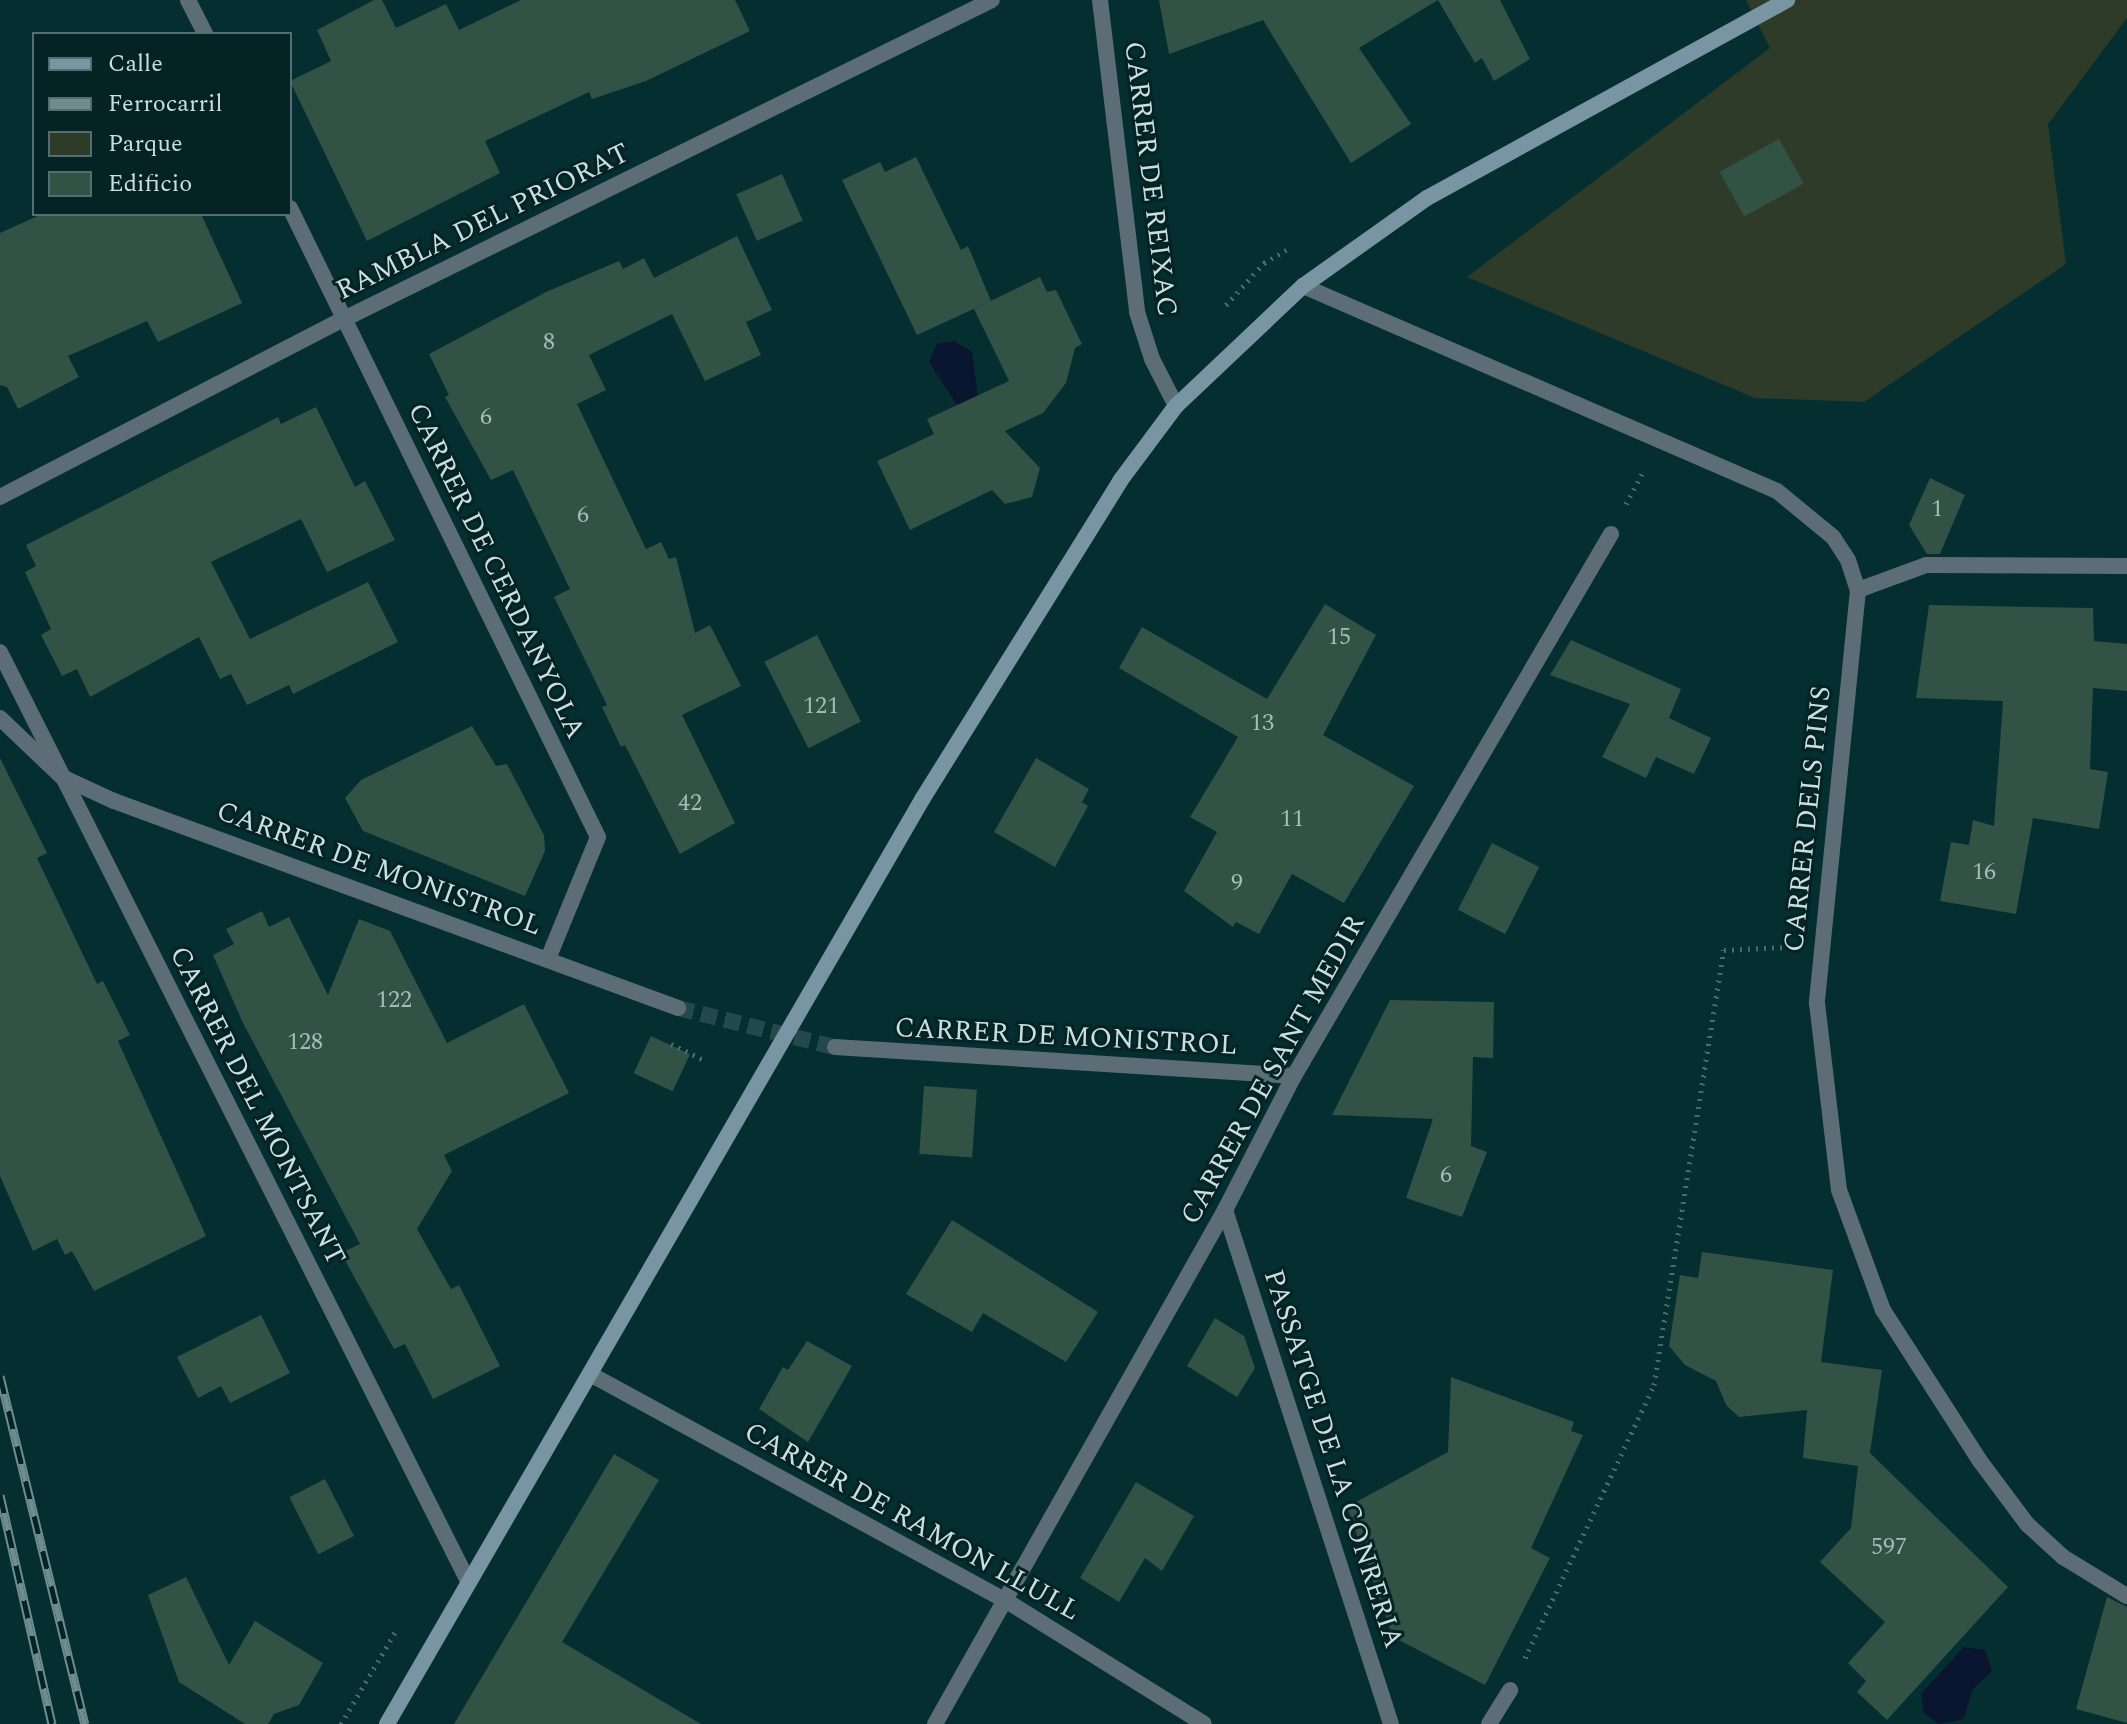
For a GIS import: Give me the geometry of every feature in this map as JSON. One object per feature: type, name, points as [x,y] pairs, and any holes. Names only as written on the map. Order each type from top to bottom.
[{"type":"main road","points":[[387,1724],[923,798],[1114,490],[1176,406],[1303,286],[1427,198],[1787,0]]},
{"type":"street","points":[[188,0],[204,32]]},
{"type":"street","name":"RAMBLA DEL PRIORAT","points":[[0,497],[344,319],[992,0]]},
{"type":"street","name":"CARRER DE REIXAC","points":[[1100,0],[1137,312],[1152,359],[1176,406]]},
{"type":"street","name":"CARRER DE CERDANYOLA","points":[[292,212],[598,837],[548,959]]},
{"type":"street","points":[[1303,286],[1777,491],[1833,537],[1858,590],[1926,565],[2127,566]]},
{"type":"street","name":"CARRER DE SANT MEDIR","points":[[935,1724],[1225,1210],[1294,1076],[1611,534]]},
{"type":"street","name":"CARRER DELS PINS","points":[[1858,590],[1820,945],[1820,1050],[1839,1190],[1883,1310],[1929,1388],[2027,1524],[2063,1557],[2127,1596]]},
{"type":"street","name":"CARRER DEL MONTSANT","points":[[0,652],[469,1583]]},
{"type":"street","points":[[0,718],[62,777]]},
{"type":"street","name":"CARRER DE MONISTROL","points":[[62,777],[678,1008]]},
{"type":"street","name":"CARRER DE MONISTROL","points":[[835,1047],[1294,1076]]},
{"type":"street","name":"PASSATGE DE LA CONRERIA","points":[[1225,1210],[1391,1724]]},
{"type":"street","name":"CARRER DE RAMON LLULL","points":[[590,1374],[1005,1600],[1204,1724]]},
{"type":"street","points":[[1489,1724],[1510,1690]]},
{"type":"path","points":[[1611,534],[1658,442]]},
{"type":"path","points":[[1510,1690],[1654,1385],[1724,950],[1820,945]]},
{"type":"green space","points":[[1746,0],[2127,0],[2127,18],[2048,124],[2066,264],[1864,402],[1755,398],[1467,277],[1770,48]]},
{"type":"water","points":[[954,341],[972,352],[978,398],[961,411],[929,362],[937,344]]},
{"type":"water","points":[[1964,1647],[1985,1650],[1992,1671],[1973,1689],[1963,1719],[1939,1724],[1924,1713],[1921,1694]]},
{"type":"building","points":[[374,0],[382,0],[396,28],[446,4],[459,30],[521,0],[735,0],[750,31],[646,81],[592,99],[589,92],[485,141],[500,173],[367,241],[292,85],[292,80],[331,61],[317,30]]},
{"type":"building","points":[[1159,0],[1438,0],[1359,48],[1411,124],[1351,163],[1263,20],[1169,54]]},
{"type":"building","points":[[1438,0],[1500,0],[1530,59],[1494,81],[1482,58],[1475,63]]},
{"type":"building","points":[[1779,139],[1804,184],[1744,217],[1720,172]]},
{"type":"building","points":[[916,157],[961,250],[968,246],[991,301],[917,335],[842,180],[880,162],[885,172]]},
{"type":"building","points":[[782,174],[803,221],[757,241],[736,194]]},
{"type":"building","points":[[38,216],[202,216],[242,303],[158,342],[147,321],[68,356],[79,377],[18,409],[7,387],[0,385],[0,233]]},
{"type":"building","points":[[737,236],[772,310],[746,322],[761,355],[705,381],[672,314],[589,355],[606,390],[577,404],[646,549],[661,542],[669,559],[676,557],[695,633],[710,625],[741,686],[682,715],[735,823],[680,854],[625,745],[621,747],[602,707],[607,705],[554,597],[570,589],[513,470],[491,480],[445,397],[449,395],[429,354],[546,292],[619,261],[623,269],[644,258],[654,278]]},
{"type":"building","points":[[1040,277],[1047,292],[1056,290],[1082,344],[1075,348],[1066,383],[1043,413],[1005,431],[1040,468],[1032,497],[1005,504],[992,490],[910,530],[877,461],[934,434],[927,419],[1009,381],[974,309]]},
{"type":"building","points":[[316,407],[355,487],[365,481],[395,540],[327,572],[301,519],[211,562],[250,639],[368,582],[398,642],[293,694],[289,685],[247,705],[231,674],[220,679],[199,637],[90,697],[77,669],[62,676],[41,635],[51,629],[25,572],[36,566],[26,545],[278,417],[281,424]]},
{"type":"building","points":[[1930,478],[1965,495],[1940,554],[1927,554],[1909,525]]},
{"type":"building","points":[[1325,604],[1376,635],[1323,735],[1414,786],[1344,903],[1292,874],[1259,934],[1236,922],[1233,927],[1184,891],[1217,832],[1190,817],[1238,737],[1119,668],[1142,627],[1267,699]]},
{"type":"building","points":[[1929,605],[2093,608],[2094,641],[2127,644],[2127,691],[2093,688],[2090,769],[2108,772],[2099,829],[2033,818],[2016,914],[1940,901],[1951,842],[1969,845],[1973,820],[1994,826],[2003,701],[1916,698]]},
{"type":"building","points":[[817,635],[861,721],[808,748],[764,662]]},
{"type":"building","points":[[1571,640],[1681,689],[1669,718],[1711,738],[1694,774],[1656,757],[1646,778],[1602,757],[1630,704],[1550,675]]},
{"type":"building","points":[[472,726],[496,766],[507,764],[544,835],[545,851],[525,896],[363,831],[345,798],[361,780]]},
{"type":"building","points":[[0,758],[47,853],[37,858],[97,984],[103,981],[130,1035],[118,1041],[206,1236],[94,1291],[72,1251],[65,1255],[57,1239],[33,1251],[0,1176]]},
{"type":"building","points":[[1036,758],[1089,789],[1082,802],[1088,806],[1055,867],[994,832]]},
{"type":"building","points":[[1492,843],[1539,867],[1505,934],[1458,910]]},
{"type":"building","points":[[262,911],[269,927],[289,917],[328,995],[359,919],[390,931],[447,1043],[524,1004],[569,1093],[444,1155],[452,1171],[417,1229],[451,1289],[459,1285],[500,1366],[433,1399],[405,1344],[394,1349],[341,1253],[360,1244],[243,1023],[213,955],[234,944],[226,929]]},
{"type":"building","points":[[1390,1000],[1494,1002],[1493,1058],[1473,1057],[1471,1146],[1487,1152],[1462,1217],[1406,1198],[1433,1119],[1332,1115]]},
{"type":"building","points":[[651,1036],[690,1054],[673,1091],[634,1073]]},
{"type":"building","points":[[924,1086],[977,1090],[972,1158],[919,1154]]},
{"type":"building","points":[[952,1220],[1098,1312],[1066,1362],[983,1313],[972,1332],[906,1294]]},
{"type":"building","points":[[1702,1252],[1833,1270],[1821,1362],[1882,1370],[1870,1453],[2008,1587],[1887,1720],[1857,1692],[1866,1681],[1848,1663],[1885,1622],[1820,1562],[1851,1528],[1858,1466],[1803,1458],[1807,1410],[1739,1417],[1726,1405],[1716,1381],[1685,1365],[1669,1346],[1680,1275],[1698,1278]]},
{"type":"building","points":[[261,1315],[290,1373],[230,1403],[221,1386],[198,1398],[177,1357]]},
{"type":"building","points":[[1215,1318],[1244,1336],[1255,1368],[1237,1397],[1187,1366]]},
{"type":"building","points":[[807,1341],[852,1366],[808,1442],[759,1409],[783,1367],[788,1370]]},
{"type":"building","points":[[1451,1377],[1574,1422],[1571,1431],[1583,1435],[1531,1548],[1550,1558],[1485,1685],[1393,1637],[1347,1507],[1448,1452]]},
{"type":"building","points":[[614,1454],[659,1480],[562,1642],[701,1724],[454,1724]]},
{"type":"building","points":[[325,1479],[354,1536],[318,1554],[289,1497]]},
{"type":"building","points":[[1136,1482],[1194,1516],[1162,1571],[1145,1558],[1119,1602],[1080,1578]]},
{"type":"building","points":[[186,1577],[229,1665],[255,1621],[323,1663],[299,1705],[274,1714],[268,1724],[245,1724],[179,1682],[148,1595]]},
{"type":"building","points":[[2107,1597],[2127,1607],[2127,1723],[2076,1709]]},
{"type":"tunnel","points":[[678,1008],[835,1047]]},
{"type":"railway","points":[[0,1376],[85,1724]]},
{"type":"railway","points":[[0,1495],[52,1724]]}]
